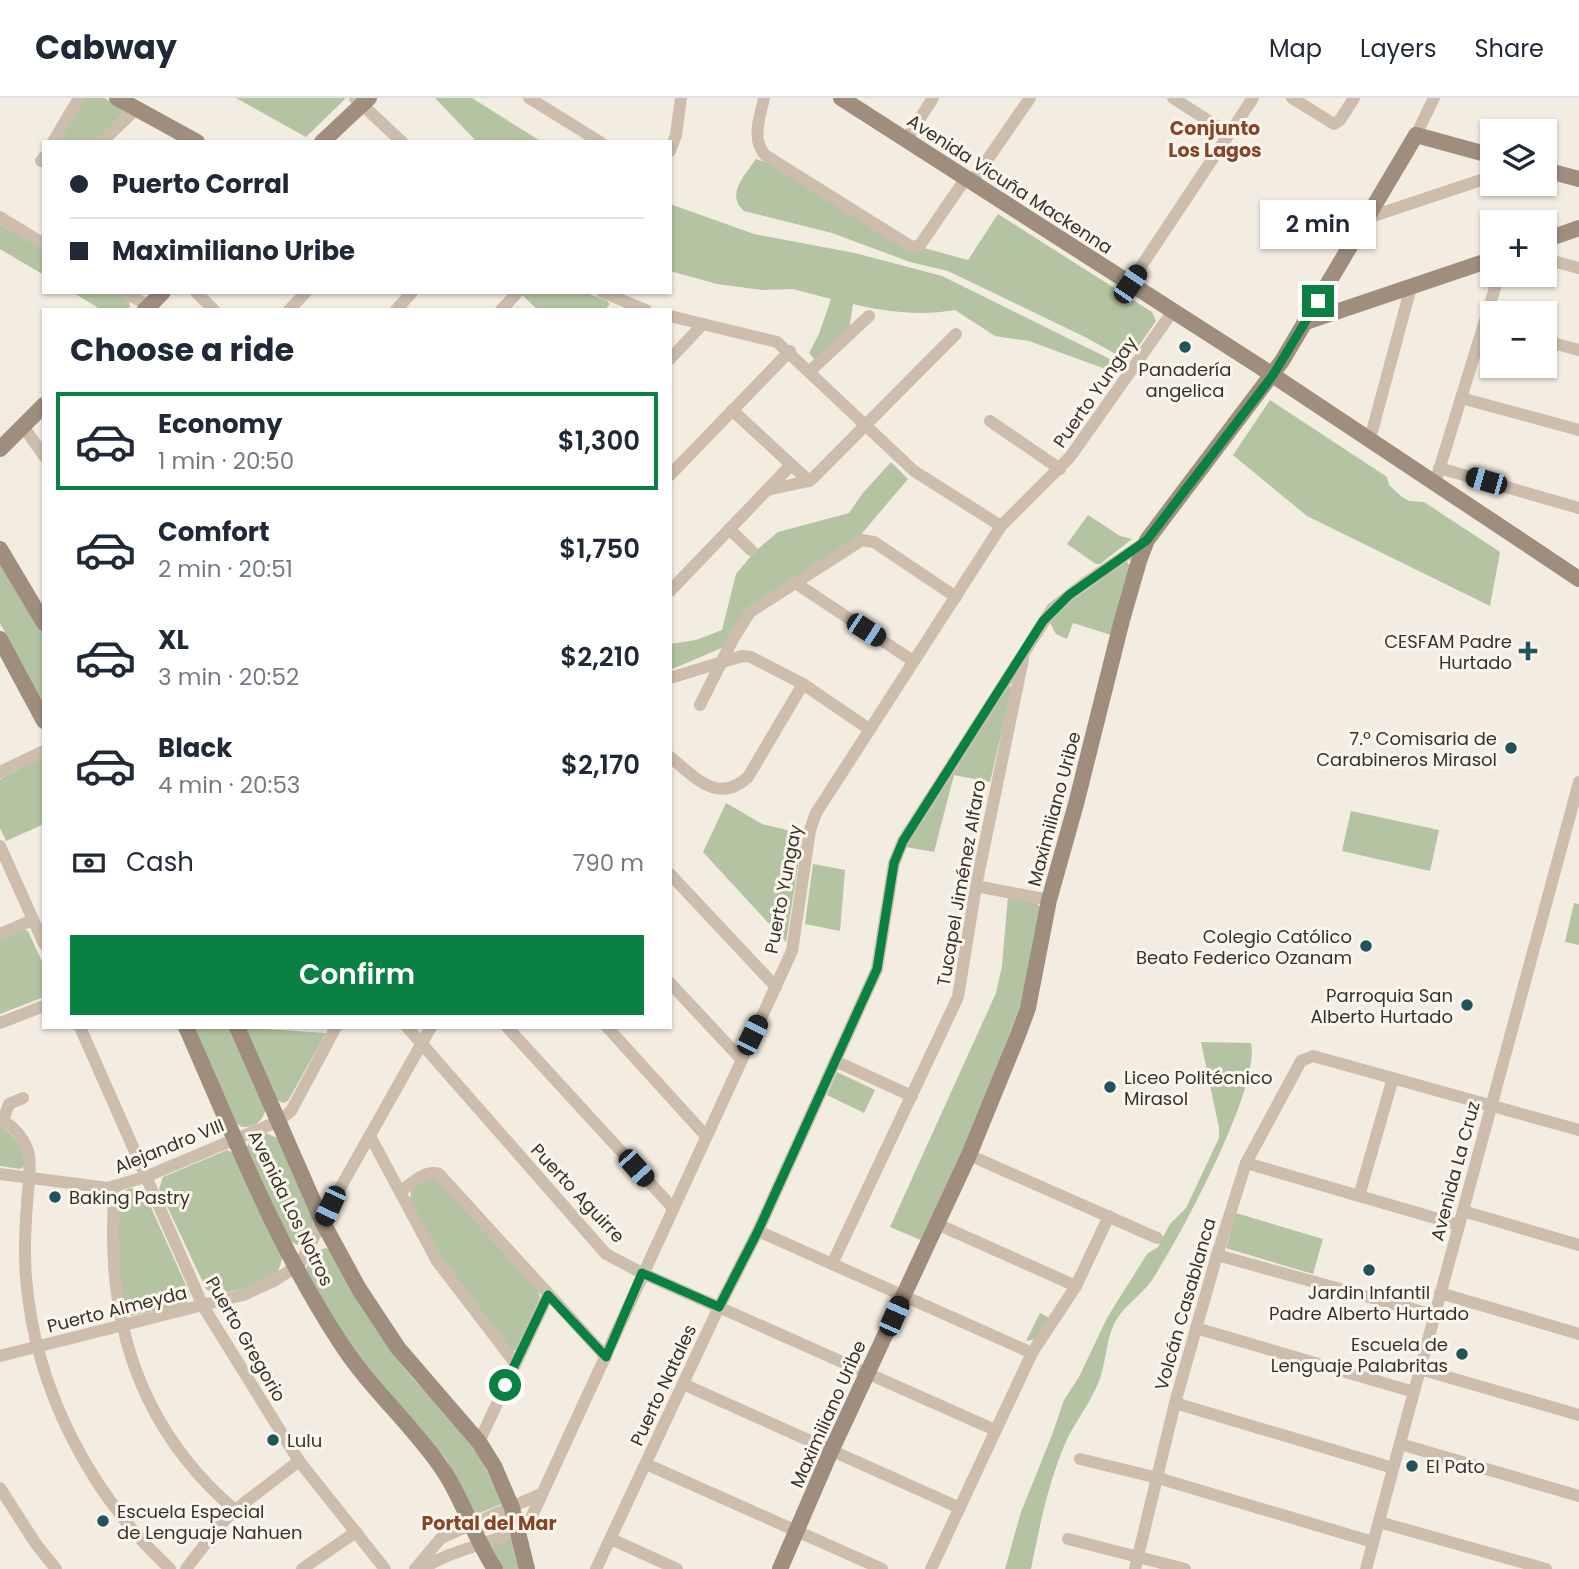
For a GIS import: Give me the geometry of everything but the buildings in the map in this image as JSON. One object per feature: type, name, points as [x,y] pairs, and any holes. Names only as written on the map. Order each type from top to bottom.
[{"type":"street","points":[[54,140],[79,98]]},
{"type":"street","points":[[117,98],[193,140]]},
{"type":"street","points":[[529,98],[597,140]]},
{"type":"street","points":[[764,98],[757,141],[765,155],[912,247],[920,245],[1030,98]]},
{"type":"street","name":"Avenida Vicuña Mackenna","points":[[843,98],[1370,439],[1437,475],[1579,579]]},
{"type":"street","points":[[906,140],[933,98]]},
{"type":"street","points":[[1173,98],[1229,134]]},
{"type":"street","points":[[1292,98],[1334,124],[1340,120],[1354,98]]},
{"type":"street","name":"Maximiliano Uribe","points":[[780,1569],[831,1451],[969,1154],[1028,1008],[1049,900],[1132,582],[1147,540],[1273,375],[1416,135],[1434,98]]},
{"type":"street","points":[[1130,284],[1229,134],[1249,99]]},
{"type":"street","points":[[324,140],[362,100],[400,140]]},
{"type":"street","points":[[672,146],[676,135],[677,100]]},
{"type":"street","points":[[104,140],[136,108]]},
{"type":"street","points":[[1416,135],[1480,152]]},
{"type":"street","points":[[1557,173],[1579,179]]},
{"type":"street","points":[[1367,218],[1480,180]]},
{"type":"street","points":[[0,218],[42,243]]},
{"type":"street","points":[[1557,236],[1579,228]]},
{"type":"street","points":[[1557,262],[1579,268]]},
{"type":"street","points":[[1306,321],[1480,263]]},
{"type":"street","points":[[1370,439],[1411,287]]},
{"type":"street","points":[[128,294],[147,308],[161,294]]},
{"type":"street","points":[[198,294],[212,308]]},
{"type":"street","points":[[291,308],[304,294]]},
{"type":"street","points":[[398,308],[410,294]]},
{"type":"street","points":[[504,308],[516,294]]},
{"type":"street","points":[[615,305],[634,308]]},
{"type":"street","name":"Puerto Yungay","points":[[517,1528],[531,1518],[792,951],[813,821],[869,729],[1001,526],[1060,469],[1172,311]]},
{"type":"street","points":[[672,316],[777,342],[790,351],[914,471],[1001,526]]},
{"type":"street","points":[[810,371],[869,316]]},
{"type":"street","points":[[672,357],[703,324]]},
{"type":"street","points":[[767,489],[809,481],[956,334]]},
{"type":"street","points":[[1557,344],[1579,350]]},
{"type":"street","points":[[1480,349],[1461,398],[1437,475],[1579,508]]},
{"type":"street","points":[[672,473],[790,351]]},
{"type":"street","points":[[1461,398],[1579,430]]},
{"type":"street","points":[[0,449],[42,407]]},
{"type":"street","points":[[732,410],[809,481]]},
{"type":"street","points":[[990,421],[1060,469]]},
{"type":"street","points":[[23,426],[42,453]]},
{"type":"street","points":[[672,589],[791,465]]},
{"type":"street","points":[[729,529],[751,550]]},
{"type":"street","points":[[700,705],[750,612],[866,539],[956,597]]},
{"type":"street","name":"Puerto Natales","points":[[596,1569],[719,1307],[758,1231],[879,962],[894,863],[903,841],[1043,621],[1085,583],[1147,540]]},
{"type":"street","points":[[0,550],[42,620]]},
{"type":"street","points":[[797,584],[913,661]]},
{"type":"street","points":[[0,639],[42,717]]},
{"type":"street","name":"Tucapel Jiménez Alfaro","points":[[832,1264],[958,997],[976,886],[1025,650]]},
{"type":"street","points":[[672,677],[742,656],[751,657],[803,684],[869,729]]},
{"type":"street","points":[[672,759],[707,787],[722,790],[736,786],[748,777],[803,684]]},
{"type":"street","points":[[0,772],[42,752]]},
{"type":"street","name":"Avenida La Cruz","points":[[1366,1569],[1579,782]]},
{"type":"street","points":[[0,846],[42,940]]},
{"type":"street","points":[[672,876],[776,987]]},
{"type":"street","points":[[976,886],[1049,900]]},
{"type":"street","points":[[0,934],[33,920]]},
{"type":"street","points":[[672,985],[741,1059]]},
{"type":"street","points":[[0,1023],[42,1007]]},
{"type":"street","name":"Puerto Gregorio","points":[[81,1029],[202,1306],[299,1461],[385,1569]]},
{"type":"street","name":"Avenida Los Notros","points":[[187,1029],[295,1267],[359,1370],[441,1466],[495,1569]]},
{"type":"street","name":"Avenida Los Notros","points":[[238,1029],[323,1221],[385,1329],[412,1366],[479,1442],[494,1466],[512,1508],[527,1569]]},
{"type":"street","name":"Alejandro VIII","points":[[0,1174],[101,1188],[115,1187],[279,1121],[291,1111],[335,1029]]},
{"type":"street","name":"Puerto Aguirre","points":[[409,1029],[606,1254],[642,1273],[995,1430]]},
{"type":"street","name":"Puerto Almeyda","points":[[0,1356],[254,1291],[295,1267],[304,1258],[430,1029]]},
{"type":"street","points":[[509,1029],[673,1208]]},
{"type":"street","points":[[609,1029],[706,1136]]},
{"type":"street","name":"Volcán Casablanca","points":[[1137,1562],[1175,1403],[1245,1163],[1301,1061],[1313,1056],[1393,1078]]},
{"type":"street","points":[[835,1061],[912,1096]]},
{"type":"street","points":[[1360,1196],[1393,1078],[1579,1130]]},
{"type":"street","points":[[23,1098],[9,1104],[2,1120],[16,1131],[26,1145],[29,1156],[25,1257],[29,1302],[38,1346],[64,1420],[87,1468],[120,1515],[170,1569]]},
{"type":"street","points":[[370,1136],[437,1261],[515,1363]]},
{"type":"street","points":[[969,1154],[1157,1238]]},
{"type":"street","points":[[1245,1163],[1459,1225]]},
{"type":"street","points":[[400,1192],[426,1174],[439,1174],[606,1357]]},
{"type":"street","points":[[115,1187],[112,1251],[121,1325],[136,1374],[169,1437],[200,1478],[235,1510]]},
{"type":"street","points":[[1463,1211],[1579,1245]]},
{"type":"street","points":[[931,1569],[1032,1353],[1076,1286],[1109,1216]]},
{"type":"street","points":[[937,1224],[1076,1286]]},
{"type":"street","points":[[758,1231],[1032,1353]]},
{"type":"street","points":[[1217,1255],[1434,1315]]},
{"type":"street","points":[[1440,1293],[1579,1334]]},
{"type":"street","points":[[479,1442],[548,1295]]},
{"type":"street","points":[[1196,1328],[1414,1392]]},
{"type":"street","points":[[1420,1369],[1579,1415]]},
{"type":"street","points":[[683,1384],[960,1508]]},
{"type":"street","points":[[1175,1403],[1393,1468]]},
{"type":"street","points":[[1400,1444],[1579,1496]]},
{"type":"street","points":[[1080,1460],[1158,1478],[1373,1542]]},
{"type":"street","points":[[186,1569],[235,1510],[299,1461]]},
{"type":"street","points":[[646,1464],[882,1569]]},
{"type":"street","points":[[0,1488],[55,1569]]},
{"type":"street","points":[[415,1569],[441,1538],[541,1494]]},
{"type":"street","points":[[1379,1522],[1546,1569]]},
{"type":"street","points":[[423,1569],[442,1557],[517,1528]]},
{"type":"street","points":[[302,1569],[356,1532]]},
{"type":"street","points":[[611,1539],[677,1569]]},
{"type":"street","points":[[1068,1539],[1137,1562],[1185,1569]]},
{"type":"green space","points":[[83,98],[104,98],[124,108],[125,111],[98,140],[59,140]]},
{"type":"green space","points":[[236,98],[344,98],[345,99],[306,137]]},
{"type":"green space","points":[[435,98],[472,98],[539,140],[475,140]]},
{"type":"green space","points":[[756,159],[924,248],[968,260],[998,214],[1152,312],[1156,321],[1128,361],[1087,338],[948,271],[910,262],[832,233],[744,211],[736,198],[737,192],[742,178]]},
{"type":"green space","points":[[672,205],[754,234],[855,253],[942,276],[1124,366],[1119,374],[1029,341],[995,336],[955,310],[904,312],[853,304],[849,330],[815,360],[809,353],[831,299],[793,289],[762,290],[717,284],[672,272]]},
{"type":"green space","points":[[0,224],[42,249],[42,274],[0,249]]},
{"type":"green space","points":[[75,294],[118,294],[129,301],[130,307],[129,308],[99,308]]},
{"type":"green space","points":[[521,294],[589,294],[610,304],[606,308],[536,308]]},
{"type":"green space","points":[[1270,400],[1387,477],[1389,485],[1402,497],[1409,501],[1424,502],[1500,552],[1490,606],[1307,516],[1233,455]]},
{"type":"green space","points":[[891,462],[908,479],[858,538],[761,601],[724,647],[672,669],[672,644],[696,640],[722,630],[736,574],[751,556],[754,546],[758,549],[778,532],[849,513]]},
{"type":"green space","points":[[1088,515],[1120,536],[1132,539],[1100,564],[1067,544]]},
{"type":"green space","points":[[0,561],[42,631],[42,700],[0,623]]},
{"type":"green space","points":[[1127,562],[1131,566],[1111,635],[1073,623],[1067,639],[1056,634],[1050,623],[1058,611]]},
{"type":"green space","points":[[1009,686],[1012,688],[990,782],[954,775],[934,852],[906,847]]},
{"type":"green space","points":[[42,758],[42,825],[6,841],[0,828],[0,779]]},
{"type":"green space","points":[[726,803],[762,824],[803,834],[786,942],[703,852]]},
{"type":"green space","points":[[1351,811],[1439,830],[1430,871],[1342,851]]},
{"type":"green space","points":[[813,864],[845,870],[840,931],[805,924]]},
{"type":"green space","points":[[1008,896],[1034,901],[1041,908],[1022,1001],[969,1141],[923,1241],[890,1227],[996,993],[1002,966]]},
{"type":"green space","points":[[1574,903],[1579,904],[1579,945],[1565,942]]},
{"type":"green space","points":[[21,929],[28,931],[42,962],[42,998],[0,1014],[0,937]]},
{"type":"green space","points":[[194,1029],[232,1029],[266,1108],[258,1122],[251,1126],[242,1127],[237,1124]]},
{"type":"green space","points":[[244,1029],[326,1033],[288,1101],[283,1103],[275,1099]]},
{"type":"green space","points":[[1201,1042],[1251,1043],[1251,1064],[1244,1093],[1198,1199],[1164,1260],[1148,1286],[1114,1324],[1099,1381],[1066,1442],[1057,1465],[1031,1569],[1005,1569],[1021,1512],[1064,1400],[1079,1377],[1107,1318],[1147,1254],[1158,1247],[1170,1224],[1186,1208],[1219,1138]]},
{"type":"green space","points":[[837,1072],[875,1090],[864,1113],[827,1095]]},
{"type":"green space","points":[[0,1124],[21,1145],[25,1166],[20,1169],[0,1166]]},
{"type":"green space","points":[[263,1132],[280,1139],[312,1218],[310,1234],[304,1242],[297,1245],[289,1240],[247,1147],[251,1138]]},
{"type":"green space","points":[[227,1150],[233,1153],[283,1256],[278,1272],[255,1286],[215,1295],[206,1289],[159,1189],[163,1177]]},
{"type":"green space","points":[[433,1176],[538,1289],[540,1298],[516,1350],[512,1351],[442,1258],[410,1202],[411,1191],[426,1177]]},
{"type":"green space","points":[[129,1188],[144,1192],[189,1292],[190,1298],[186,1304],[127,1315],[120,1281],[118,1205],[121,1194]]},
{"type":"green space","points":[[1236,1213],[1323,1239],[1313,1274],[1226,1248]]},
{"type":"green space","points":[[326,1248],[330,1250],[397,1359],[474,1443],[502,1504],[477,1514],[473,1512],[446,1459],[378,1385],[330,1314],[305,1271],[315,1251]]},
{"type":"green space","points":[[1040,1313],[1051,1319],[1036,1339],[1026,1341]]},
{"type":"green space","points":[[499,1518],[505,1522],[502,1528],[487,1533],[482,1531],[484,1525]]},
{"type":"green space","points":[[512,1537],[523,1569],[501,1569],[490,1546]]},
{"type":"place","name":"Panadería angelica","points":[[1185,347]]},
{"type":"place","name":"CESFAM Padre Hurtado","points":[[1528,651]]},
{"type":"place","name":"7.º Comisaria de Carabineros Mirasol","points":[[1511,748]]},
{"type":"place","name":"Colegio Católico Beato Federico Ozanam","points":[[1366,946]]},
{"type":"place","name":"Parroquia San Alberto Hurtado","points":[[1467,1005]]},
{"type":"place","name":"Liceo Politécnico Mirasol","points":[[1110,1087]]},
{"type":"place","name":"Baking Pastry","points":[[55,1197]]},
{"type":"place","name":"Jardin Infantil Padre Alberto Hurtado","points":[[1369,1270]]},
{"type":"place","name":"Escuela de Lenguaje Palabritas","points":[[1462,1354]]},
{"type":"place","name":"Lulu","points":[[273,1440]]},
{"type":"place","name":"El Pato","points":[[1412,1466]]},
{"type":"place","name":"Escuela Especial de Lenguaje Nahuen","points":[[103,1521]]},
{"type":"district","name":"Conjunto Los Lagos","points":[[1215,139]]},
{"type":"district","name":"Portal del Mar","points":[[489,1523]]},
{"type":"route","points":[[505,1385],[548,1295],[606,1357],[642,1273],[719,1307],[758,1231],[877,969],[894,863],[903,841],[1052,609],[1147,540],[1273,375],[1318,301]]}]
